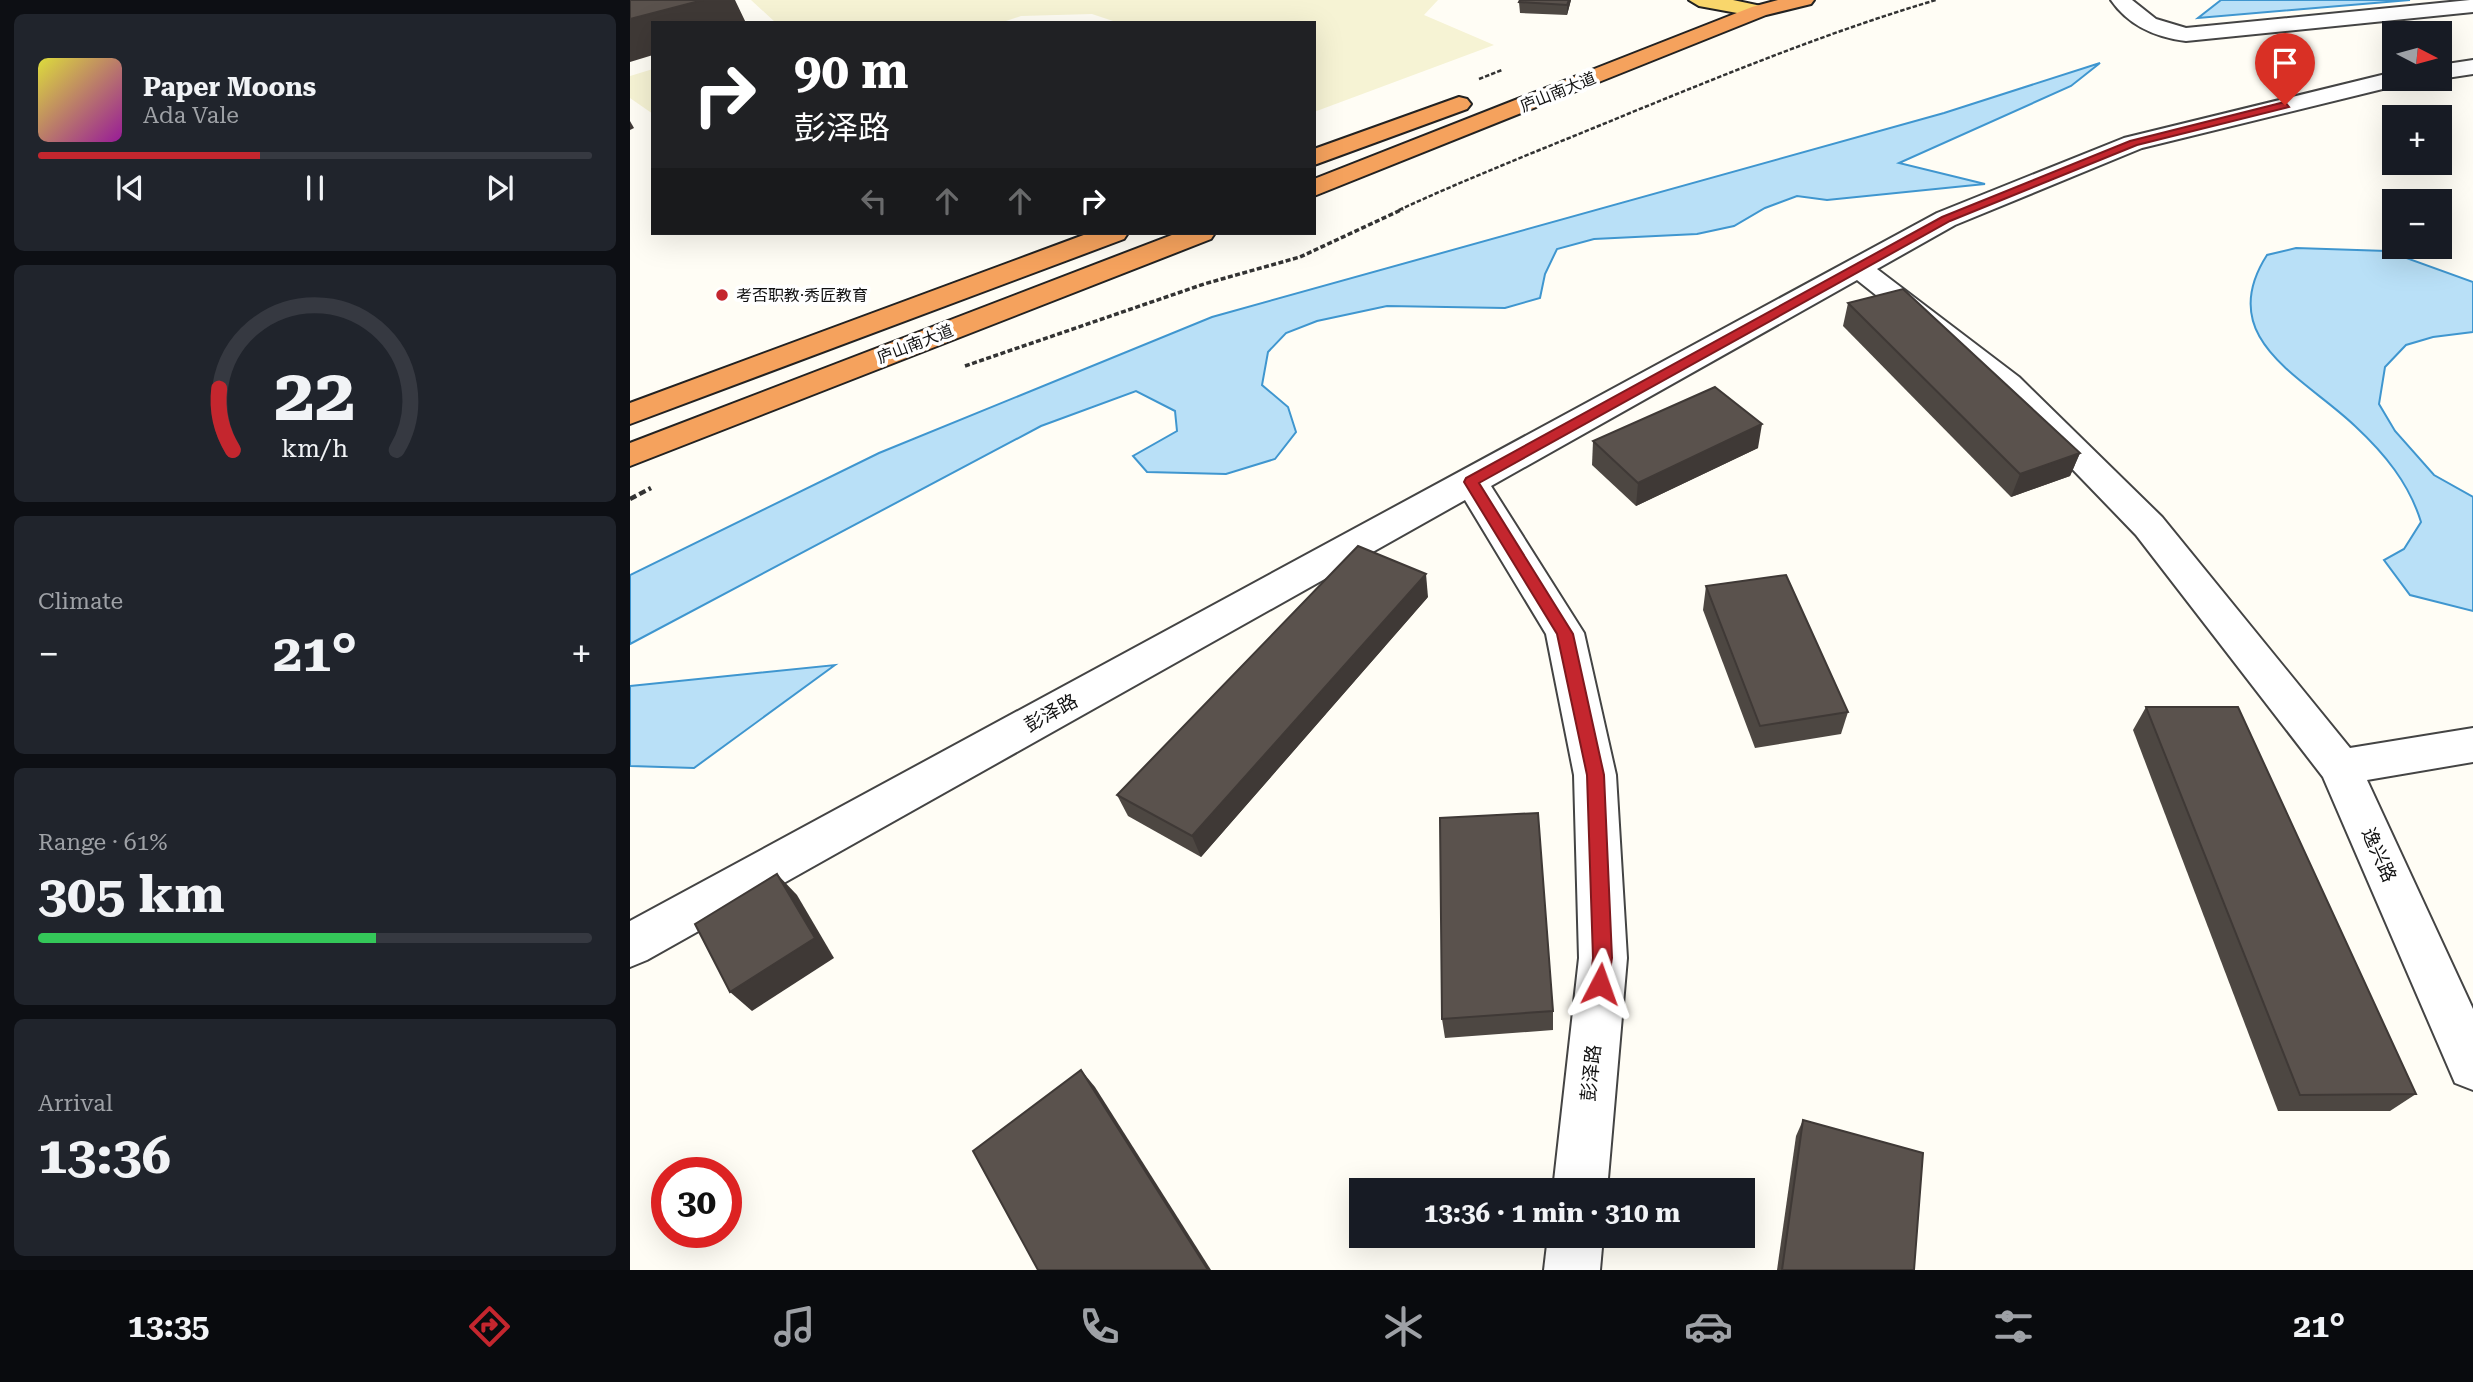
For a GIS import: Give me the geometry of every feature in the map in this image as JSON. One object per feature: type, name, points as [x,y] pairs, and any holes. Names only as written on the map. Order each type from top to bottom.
[{"type":"highway","name":"庐山南大道","points":[[1558,67],[1741,5],[1804,0]]},
{"type":"highway","name":"庐山南大道","points":[[1316,187],[1741,5]]},
{"type":"highway","points":[[1316,157],[1481,96]]},
{"type":"highway","name":"庐山南大道","points":[[630,414],[1109,235]]},
{"type":"highway","name":"庐山南大道","points":[[630,455],[1196,235]]},
{"type":"main road","points":[[1699,0],[1741,5]]},
{"type":"street","points":[[2121,0],[2130,13],[2150,24],[2180,35],[2199,36],[2210,32],[2473,6]]},
{"type":"street","points":[[2452,70],[2473,67]]},
{"type":"street","name":"彭泽路","points":[[630,945],[1946,219],[2133,143],[2382,82]]},
{"type":"street","name":"逸兴路","points":[[1860,268],[2008,384],[2149,526],[2340,767],[2473,1066]]},
{"type":"street","name":"彭泽路","points":[[1471,482],[1565,634],[1595,775],[1603,958],[1581,1178]]},
{"type":"street","points":[[2340,767],[2473,745]]},
{"type":"street","points":[[1572,1270],[1575,1248]]},
{"type":"path","points":[[960,368],[1204,284],[1300,257],[1451,186],[1745,66],[1858,23],[1936,0]]},
{"type":"path","points":[[630,499],[660,484]]},
{"type":"shaded area","points":[[751,0],[1438,0],[1424,15],[1494,45],[1316,111],[1316,21],[1113,21],[1092,14],[1021,16],[1006,21],[774,21]]},
{"type":"shaded area","points":[[651,70],[651,113],[630,98],[630,76]]},
{"type":"water","points":[[2221,0],[2410,0],[2198,18]]},
{"type":"water","points":[[2100,63],[2071,86],[1899,163],[1985,184],[1827,200],[1797,196],[1765,208],[1734,226],[1697,234],[1594,239],[1557,249],[1545,274],[1540,298],[1505,308],[1387,306],[1317,321],[1286,333],[1268,352],[1262,385],[1288,407],[1296,432],[1275,459],[1226,474],[1147,472],[1133,456],[1177,431],[1175,411],[1136,391],[1041,426],[630,644],[630,575],[879,453],[1212,317],[1944,113]]},
{"type":"water","points":[[2296,248],[2382,251],[2382,259],[2409,259],[2473,282],[2473,332],[2433,337],[2406,345],[2385,367],[2379,404],[2395,431],[2434,475],[2473,497],[2473,611],[2410,595],[2384,560],[2404,549],[2421,522],[2416,508],[2402,482],[2366,436],[2291,373],[2272,354],[2258,333],[2251,310],[2253,284],[2267,255]]},
{"type":"water","points":[[835,665],[694,768],[630,766],[630,686]]},
{"type":"building","points":[[630,0],[703,0],[630,19]]},
{"type":"building","points":[[1569,0],[1567,5],[1519,2]]},
{"type":"building","points":[[1903,289],[2080,453],[2020,474],[1848,303]]},
{"type":"building","points":[[1715,387],[1762,424],[1638,483],[1593,441]]},
{"type":"building","points":[[1358,546],[1426,574],[1192,836],[1117,795]]},
{"type":"building","points":[[1786,575],[1848,712],[1760,726],[1706,586]]},
{"type":"building","points":[[2146,707],[2238,707],[2416,1094],[2300,1095]]},
{"type":"building","points":[[1538,813],[1553,1011],[1442,1019],[1440,818]]},
{"type":"building","points":[[777,874],[815,938],[730,992],[695,924]]},
{"type":"building","points":[[1081,1070],[1208,1270],[1038,1270],[973,1151]]},
{"type":"building","points":[[1803,1120],[1923,1153],[1914,1270],[1782,1270]]},
{"type":"place","name":"考否职教·秀匠教育","points":[[722,295]]},
{"type":"route","points":[[1600,984],[1603,958],[1595,775],[1565,634],[1471,482],[1946,219],[2133,143],[2285,105]]}]
